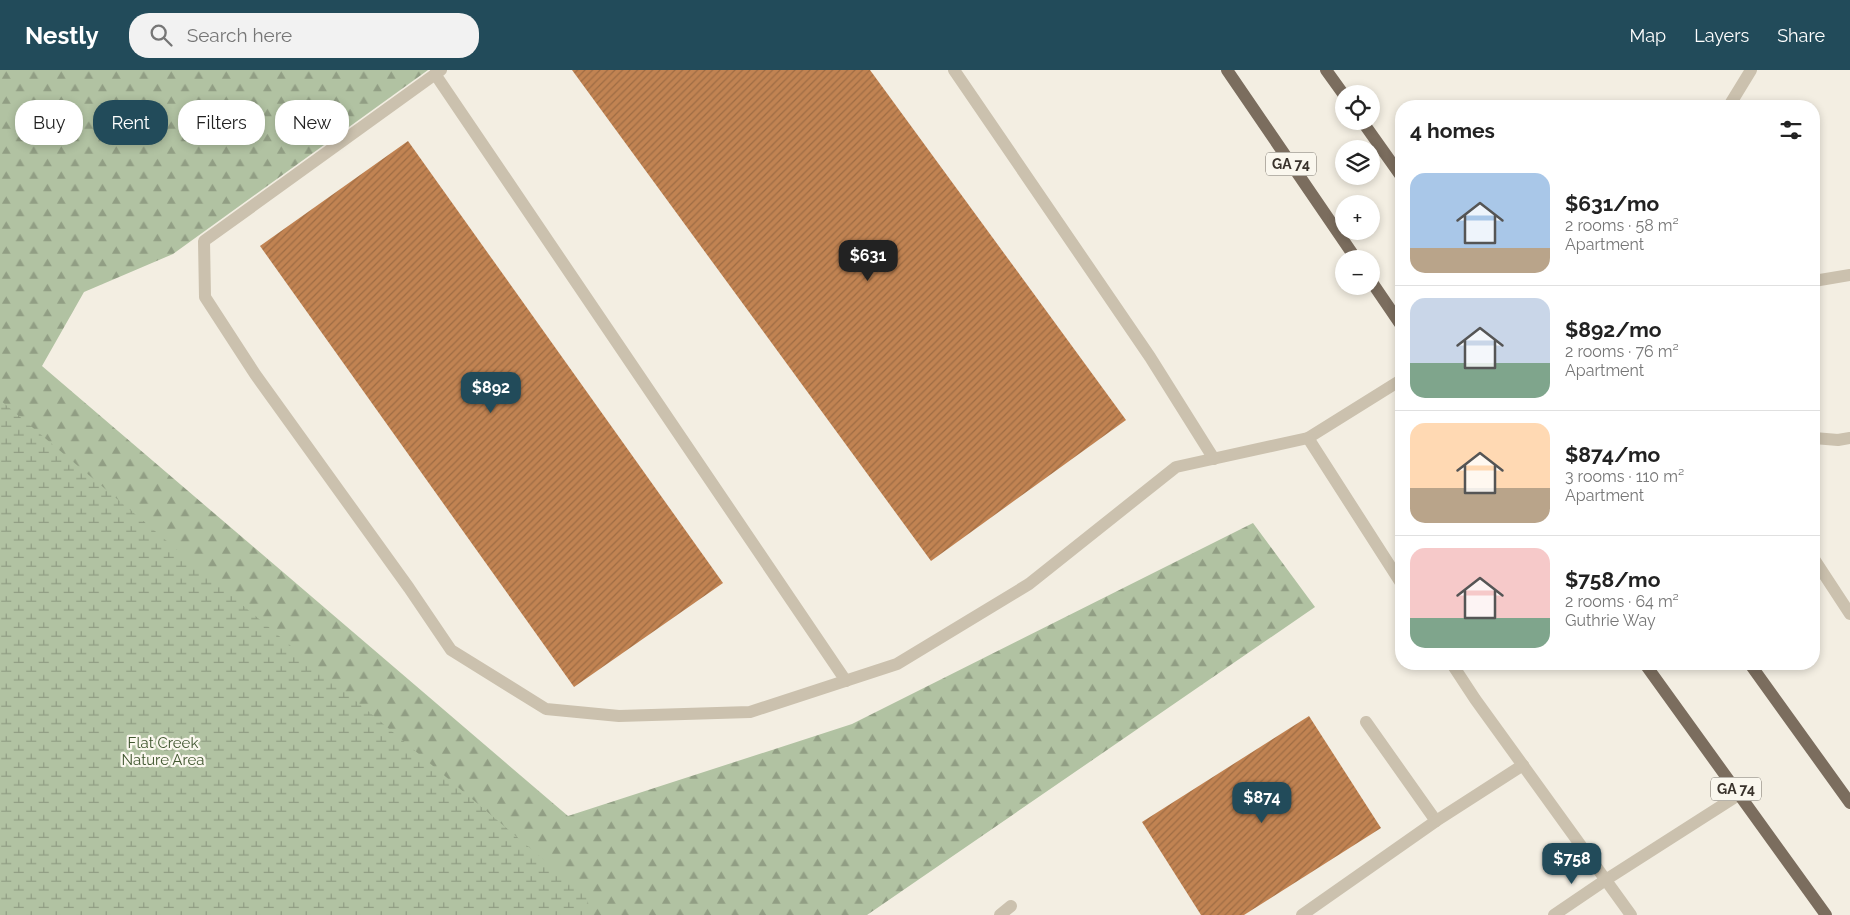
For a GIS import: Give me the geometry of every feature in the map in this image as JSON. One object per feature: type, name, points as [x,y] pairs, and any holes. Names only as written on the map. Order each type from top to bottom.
[{"type":"main road","name":"GA 74","points":[[1227,70],[1350,250]]},
{"type":"main road","points":[[1326,70],[1337,85]]},
{"type":"main road","points":[[1368,130],[1395,168]]},
{"type":"main road","points":[[1380,294],[1395,316]]},
{"type":"main road","name":"GA 74","points":[[1650,670],[1826,915]]},
{"type":"main road","points":[[1754,670],[1850,803]]},
{"type":"street","points":[[954,70],[1150,357],[1214,459]]},
{"type":"street","points":[[1733,100],[1751,70]]},
{"type":"street","points":[[846,681],[438,72],[204,241],[205,297],[256,374],[451,650],[546,709],[620,716],[750,712],[846,681],[898,664],[1029,584],[1176,467],[1308,438],[1395,384]]},
{"type":"street","points":[[1820,280],[1850,274]]},
{"type":"street","points":[[1308,438],[1395,574]]},
{"type":"street","points":[[1820,438],[1838,440],[1850,438]]},
{"type":"street","points":[[1820,568],[1850,614]]},
{"type":"street","points":[[1456,670],[1631,915]]},
{"type":"street","points":[[1366,722],[1436,822]]},
{"type":"street","points":[[1302,915],[1436,822],[1523,765]]},
{"type":"street","points":[[1554,915],[1740,794]]},
{"type":"street","points":[[1000,915],[1011,906]]},
{"type":"green space","points":[[0,70],[428,70],[349,127],[349,100],[275,100],[275,145],[324,145],[173,254],[84,292],[42,366],[568,816],[852,724],[1253,523],[1315,607],[867,915],[0,915]]},
{"type":"green space","name":"Flat Creek Nature Area","points":[[0,400],[588,897],[585,915],[0,915]]},
{"type":"building","points":[[572,70],[870,70],[1126,420],[931,561]]},
{"type":"building","points":[[408,141],[723,583],[574,687],[260,246]]},
{"type":"building","points":[[1309,716],[1381,828],[1244,915],[1201,915],[1142,822]]}]
